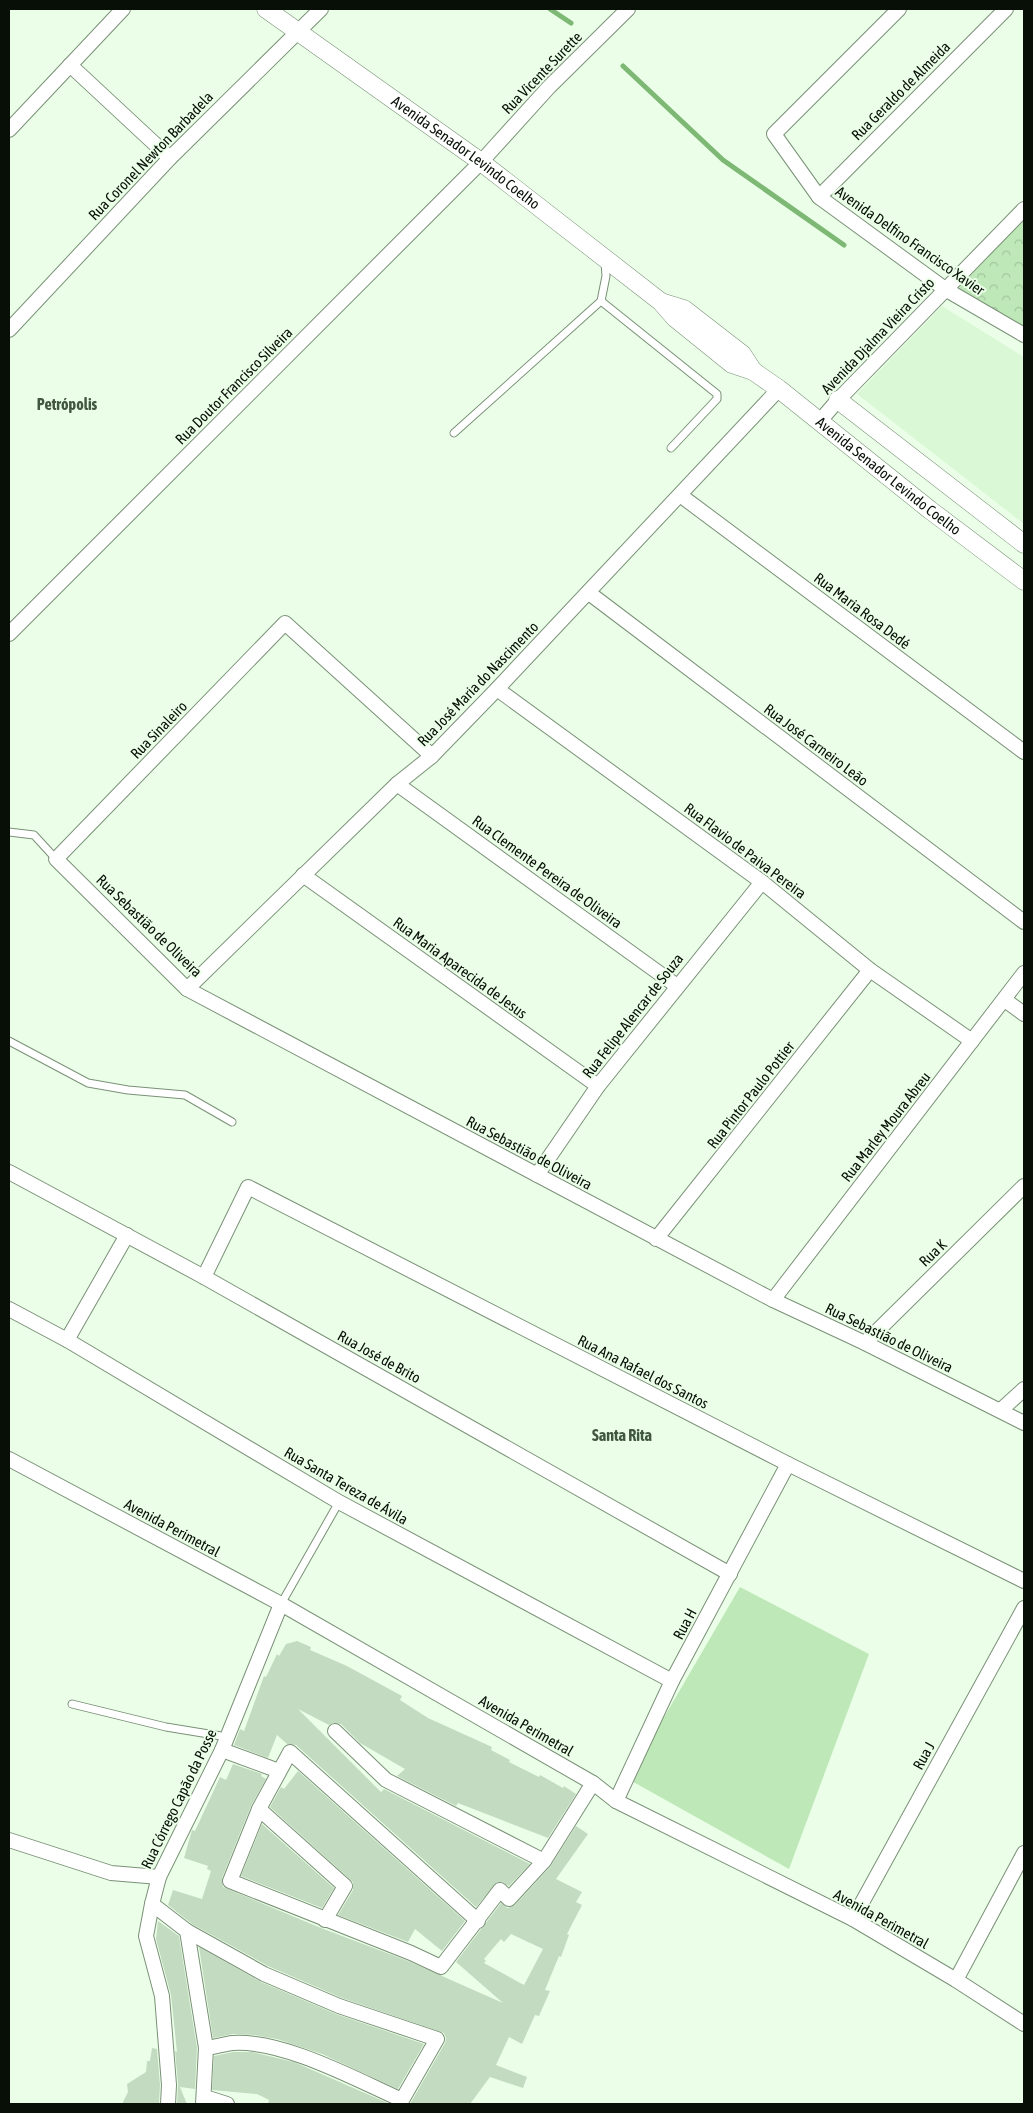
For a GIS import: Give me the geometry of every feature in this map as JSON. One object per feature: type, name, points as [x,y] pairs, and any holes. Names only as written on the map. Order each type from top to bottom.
[{"type":"street","points":[[9,130],[123,9]]},
{"type":"street","name":"Avenida Senador Levindo Coelho","points":[[266,9],[481,162],[661,302],[681,323],[732,364],[753,371],[779,389],[930,510],[1024,581]]},
{"type":"street","name":"Rua Coronel Newton Barbadela","points":[[9,330],[170,158],[321,9]]},
{"type":"street","name":"Avenida Delfino Francisco Xavier","points":[[899,9],[774,134],[819,197],[945,289],[1024,335]]},
{"type":"street","name":"Rua Geraldo de Almeida","points":[[819,197],[1006,9]]},
{"type":"street","name":"Rua Vicente Surette","points":[[481,162],[549,87],[624,12]]},
{"type":"street","points":[[70,65],[170,158]]},
{"type":"street","name":"Rua Doutor Francisco Silveira","points":[[9,634],[481,162]]},
{"type":"street","name":"Avenida Djalma Vieira Cristo","points":[[819,422],[838,400],[1024,209]]},
{"type":"street","name":"Rua José Maria do Nascimento","points":[[187,989],[397,784],[432,756],[589,593],[779,389]]},
{"type":"street","name":"Avenida Senador Levindo Coelho","points":[[838,400],[1024,544]]},
{"type":"street","name":"Rua Maria Rosa Dedé","points":[[680,495],[1024,752]]},
{"type":"street","name":"Rua José Carneiro Leão","points":[[589,593],[1024,922]]},
{"type":"street","name":"Rua Sinaleiro","points":[[56,858],[285,623],[432,756]]},
{"type":"street","name":"Rua Flavio de Paiva Pereira","points":[[497,690],[762,882],[870,970],[972,1041]]},
{"type":"street","name":"Rua Clemente Pereira de Oliveira","points":[[397,784],[677,986]]},
{"type":"street","name":"Rua Sebastião de Oliveira","points":[[56,858],[187,989],[773,1300],[1001,1410],[1024,1423]]},
{"type":"street","name":"Rua Maria Aparecida de Jesus","points":[[303,875],[598,1086]]},
{"type":"street","name":"Rua Felipe Alencar de Souza","points":[[537,1175],[598,1086],[762,882]]},
{"type":"street","name":"Rua Pintor Paulo Pottier","points":[[656,1239],[870,970]]},
{"type":"street","name":"Rua Marley Moura Abreu","points":[[773,1300],[1024,973]]},
{"type":"street","points":[[1005,1000],[1024,1014]]},
{"type":"street","name":"Rua José de Brito","points":[[9,1172],[204,1277],[730,1574]]},
{"type":"street","name":"Rua K","points":[[864,1343],[1024,1186]]},
{"type":"street","name":"Rua Ana Rafael dos Santos","points":[[204,1277],[248,1187],[788,1464],[1024,1581]]},
{"type":"street","points":[[67,1340],[127,1235]]},
{"type":"street","name":"Rua Santa Tereza de Ávila","points":[[9,1310],[67,1340],[339,1502],[672,1681]]},
{"type":"street","points":[[1001,1410],[1024,1389]]},
{"type":"street","name":"Avenida Perimetral","points":[[9,1459],[281,1604],[594,1783],[616,1801],[853,1920],[956,1980],[1024,2024]]},
{"type":"street","name":"Rua H","points":[[616,1801],[672,1681],[788,1464]]},
{"type":"street","name":"Rua Córrego Capão da Posse","points":[[168,2104],[169,2085],[162,1996],[146,1936],[152,1904],[159,1877],[225,1744],[281,1604]]},
{"type":"street","name":"Rua J","points":[[853,1920],[1024,1608]]},
{"type":"street","points":[[335,1731],[386,1780],[544,1861]]},
{"type":"street","points":[[225,1744],[279,1771]]},
{"type":"street","points":[[478,1921],[290,1752],[259,1809],[230,1881],[411,1953],[441,1967],[478,1921],[500,1890],[509,1899],[544,1861],[594,1783]]},
{"type":"street","points":[[259,1809],[345,1886],[325,1920]]},
{"type":"street","points":[[9,1840],[111,1872],[159,1877]]},
{"type":"street","points":[[956,1980],[1024,1853]]},
{"type":"street","points":[[152,1904],[187,1931],[273,1978],[340,2006],[437,2039],[402,2100],[303,2057],[267,2047],[233,2043],[206,2048]]},
{"type":"street","points":[[187,1931],[206,2048],[204,2101],[227,2104]]},
{"type":"lane","points":[[454,433],[601,301],[606,276],[605,259]]},
{"type":"lane","points":[[601,301],[717,394],[717,399],[671,448]]},
{"type":"lane","points":[[9,832],[34,835],[56,858]]},
{"type":"lane","points":[[9,1041],[88,1083],[128,1090],[185,1095],[232,1122]]},
{"type":"lane","points":[[281,1604],[339,1502]]},
{"type":"lane","points":[[72,1704],[166,1727],[225,1744]]},
{"type":"shaded area","points":[[942,306],[1024,357],[1024,524],[857,394]]},
{"type":"green space","points":[[1024,217],[1024,330],[956,291]]},
{"type":"green space","points":[[740,1587],[869,1654],[789,1869],[628,1779]]},
{"type":"building","points":[[297,1641],[311,1647],[310,1650],[347,1666],[402,1696],[400,1700],[428,1718],[492,1747],[491,1750],[510,1760],[509,1762],[539,1777],[540,1775],[563,1788],[564,1786],[576,1794],[548,1838],[458,1803],[456,1806],[397,1776],[405,1769],[360,1743],[341,1724],[333,1723],[329,1725],[298,1709],[381,1792],[384,1789],[530,1864],[509,1886],[502,1882],[497,1882],[476,1907],[296,1745],[287,1744],[277,1735],[268,1758],[234,1745],[240,1729],[244,1731],[264,1676],[266,1677],[277,1654],[279,1656],[286,1644]]},
{"type":"building","points":[[233,1764],[262,1774],[261,1776],[266,1779],[251,1806],[222,1878],[223,1887],[321,1928],[408,1961],[503,2003],[456,1962],[501,1903],[507,1908],[515,1905],[550,1867],[576,1826],[588,1834],[556,1879],[582,1892],[576,1902],[582,1905],[567,1934],[569,1935],[561,1957],[559,1956],[545,1990],[550,1991],[539,2016],[535,2015],[522,2044],[509,2037],[496,2065],[527,2077],[523,2088],[490,2077],[470,2104],[410,2104],[445,2043],[444,2033],[342,1998],[268,1966],[192,1924],[168,1905],[173,1890],[202,1899],[211,1871],[207,1869],[208,1866],[184,1858],[192,1830],[195,1831],[220,1777],[226,1780]],"holes":[[[511,1934],[543,1949],[524,1985],[484,1963],[486,1961],[484,1959],[501,1939],[504,1942]]]},
{"type":"building","points":[[298,1771],[465,1921],[442,1951],[415,1929],[408,1942],[338,1915],[353,1890],[353,1882],[270,1807],[281,1787],[284,1789]]},
{"type":"building","points":[[262,1824],[334,1888],[322,1908],[241,1876]]},
{"type":"building","points":[[158,1921],[179,1936],[197,2048],[195,2089],[180,2087],[187,2104],[177,2104],[178,2084],[175,2051],[177,2052],[171,1995],[156,1939]]},
{"type":"building","points":[[199,1947],[261,1982],[336,2014],[424,2044],[398,2089],[322,2054],[277,2039],[233,2034],[213,2038]]},
{"type":"building","points":[[152,2048],[157,2049],[160,2085],[159,2104],[122,2104],[128,2092],[127,2084],[146,2072],[147,2061],[150,2061]]},
{"type":"building","points":[[233,2052],[252,2052],[294,2062],[390,2104],[268,2104],[269,2100],[257,2094],[212,2090],[214,2056]]},
{"type":"waterway","points":[[550,9],[571,23]]},
{"type":"waterway","points":[[623,66],[723,160],[844,245]]},
{"type":"district","name":"Petrópolis","points":[[67,404]]},
{"type":"district","name":"Santa Rita","points":[[622,1435]]}]
